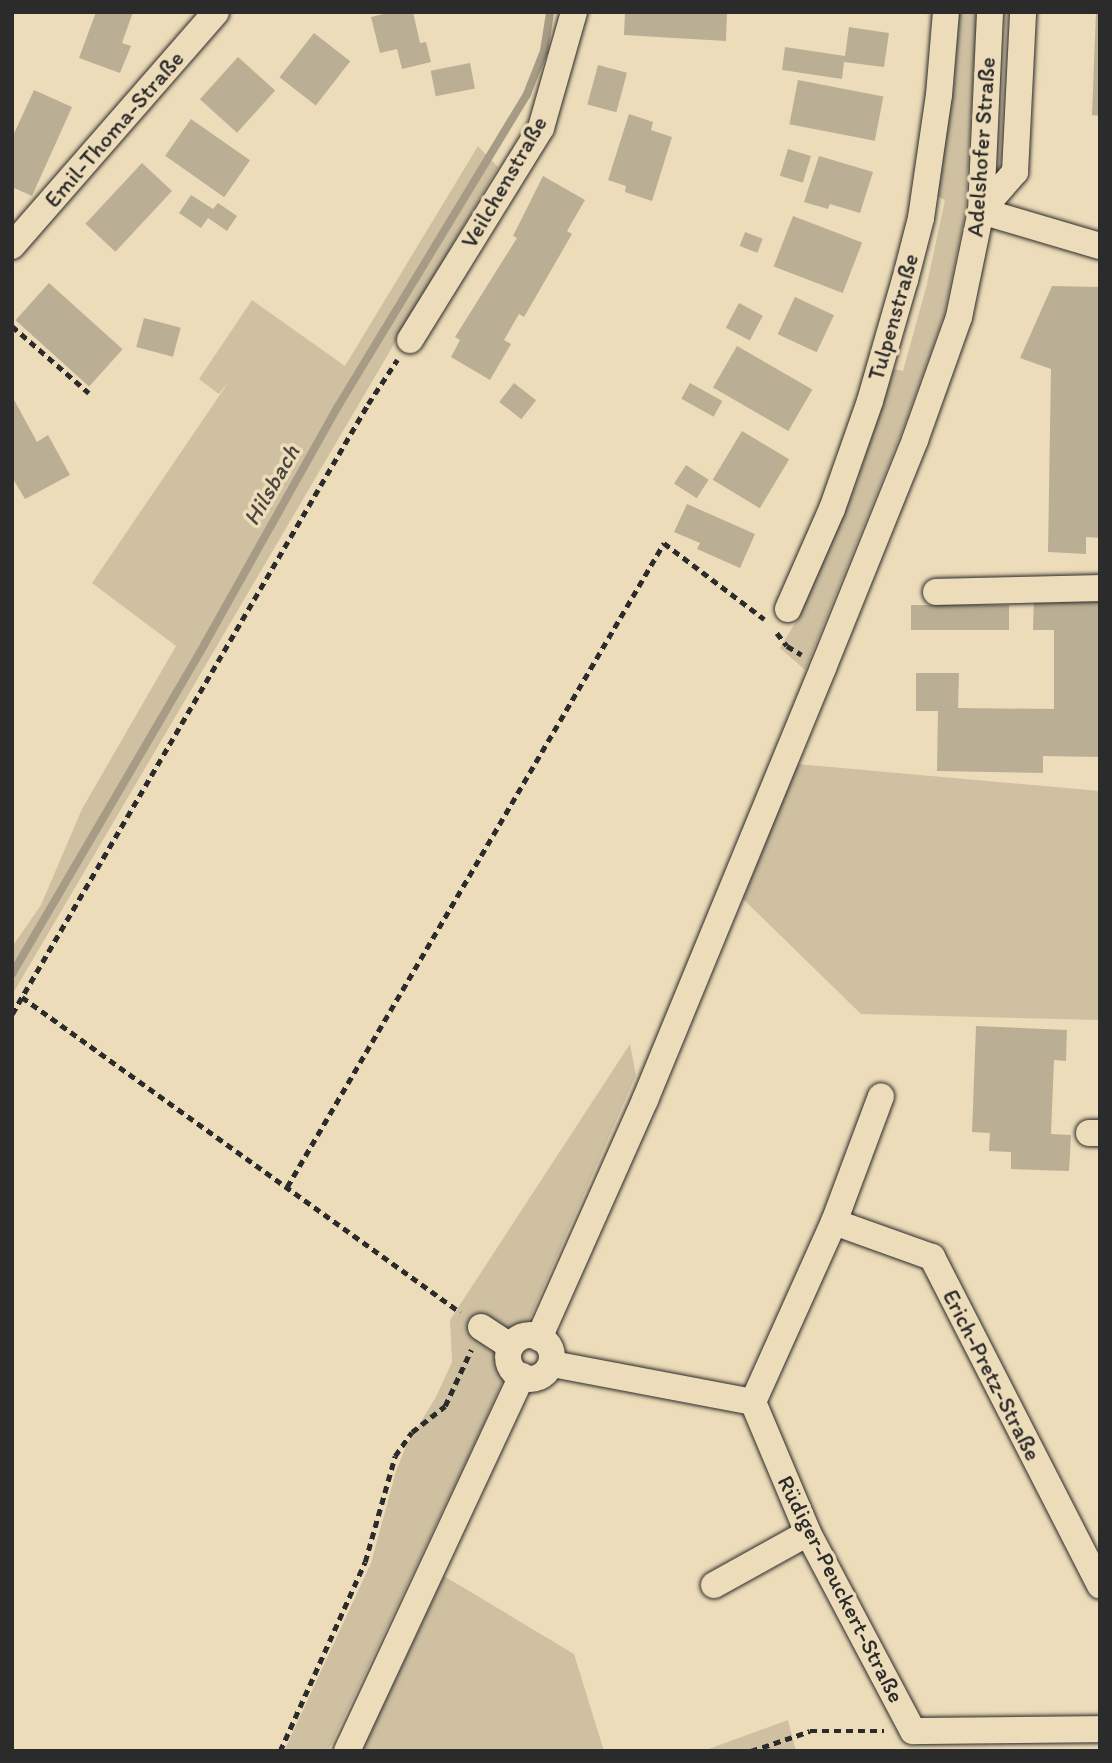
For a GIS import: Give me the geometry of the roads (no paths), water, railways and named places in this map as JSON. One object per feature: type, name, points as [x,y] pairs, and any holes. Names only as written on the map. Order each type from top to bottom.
[{"type":"street","name":"Emil-Thoma-Straße","points":[[14,241],[216,12]]},
{"type":"street","name":"Veilchenstraße","points":[[410,340],[541,128],[574,12]]},
{"type":"street","name":"Tulpenstraße","points":[[788,609],[832,509],[870,401],[905,280],[923,207],[939,95],[946,12]]},
{"type":"street","name":"Adelshofer Straße","points":[[539,1338],[651,1087],[915,440],[959,317],[981,211],[990,12]]},
{"type":"street","points":[[1023,12],[1015,172],[981,211],[1100,246]]},
{"type":"street","points":[[936,592],[1100,588]]},
{"type":"street","points":[[552,1364],[752,1402],[834,1222],[881,1096]]},
{"type":"street","name":"Erich-Pretz-Straße","points":[[834,1222],[932,1257],[1100,1586]]},
{"type":"street","points":[[481,1327],[510,1346]]},
{"type":"street","points":[[520,1337],[539,1338],[551,1348],[552,1364],[539,1377],[523,1376],[509,1364],[510,1346],[520,1337]]},
{"type":"street","points":[[347,1751],[523,1376]]},
{"type":"street","name":"Rüdiger-Peuckert-Straße","points":[[752,1402],[808,1533],[913,1731],[1100,1729]]},
{"type":"street","points":[[714,1585],[808,1533]]},
{"type":"waterway","name":"Hilsbach","points":[[12,974],[204,645],[337,408],[527,94],[544,51],[550,12]]}]
